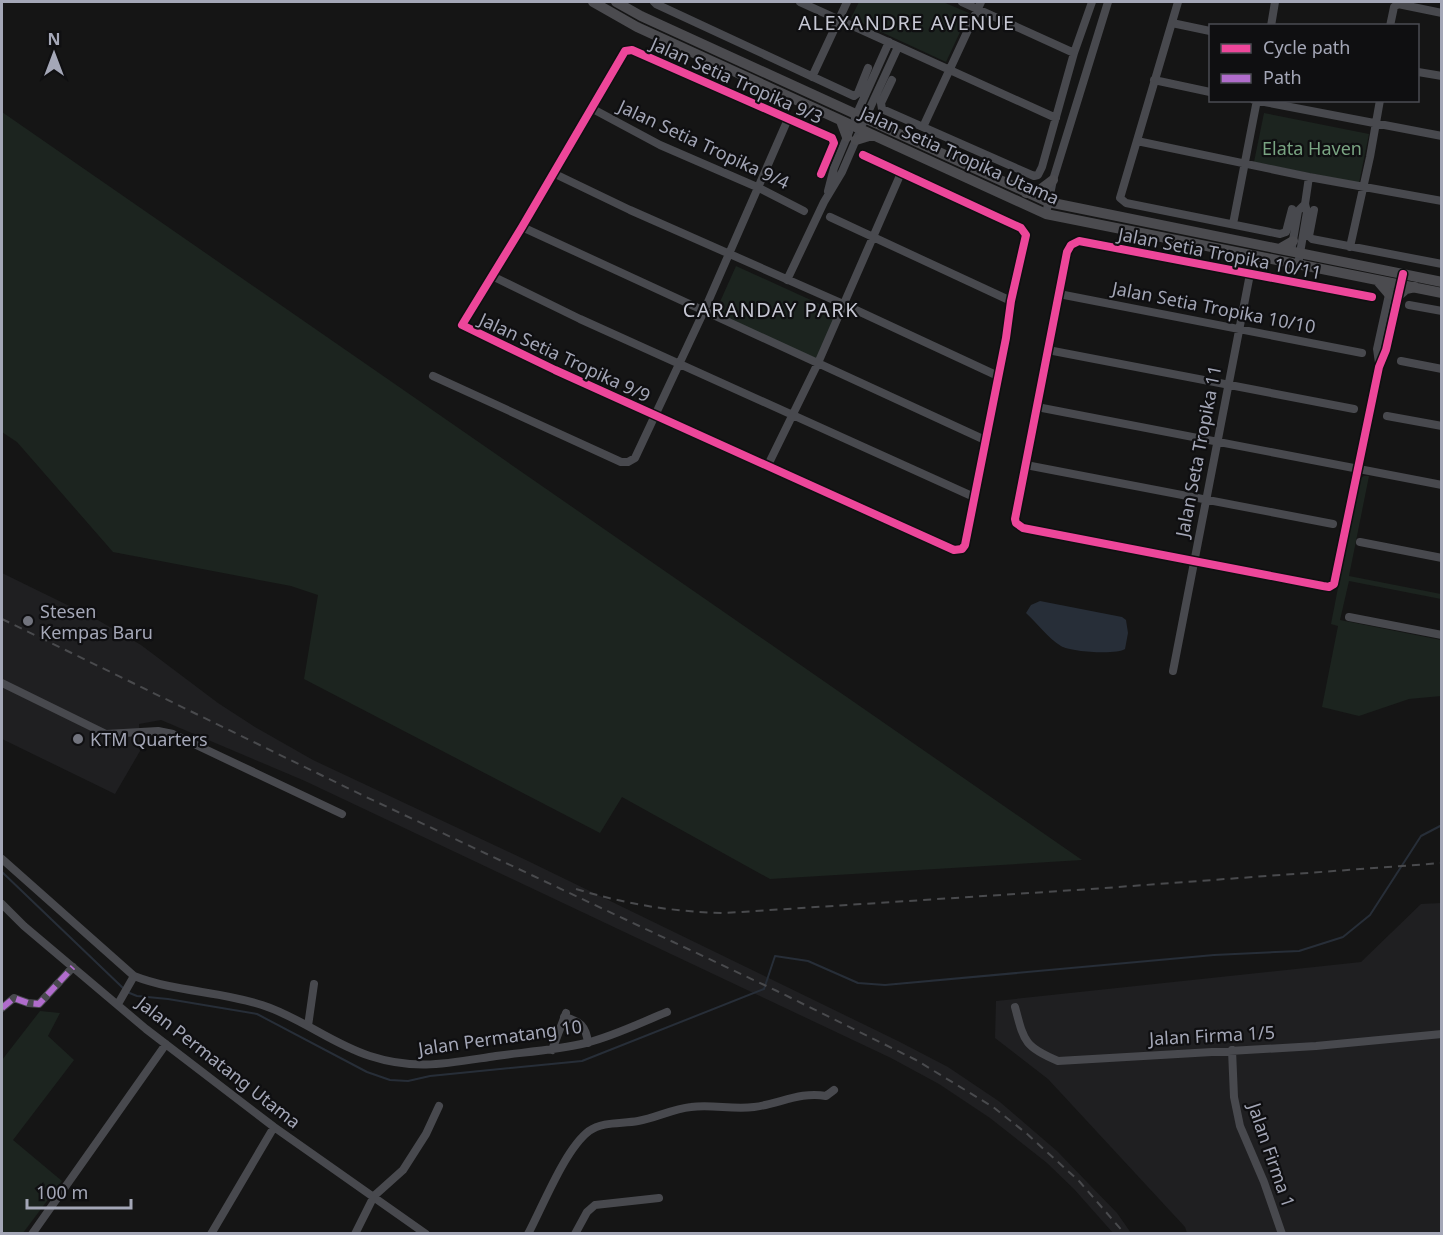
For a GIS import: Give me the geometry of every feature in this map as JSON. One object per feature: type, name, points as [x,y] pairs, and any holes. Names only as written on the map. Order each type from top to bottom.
[{"type":"main road","name":"Jalan Setia Tropika Utama","points":[[593,2],[637,27],[851,131],[875,136],[1046,214],[1299,251],[1396,284],[1442,282]]},
{"type":"main road","name":"Jalan Setia Tropika Utama","points":[[616,2],[641,16],[1048,202],[1279,249],[1299,251],[1377,279],[1442,293]]},
{"type":"main road","points":[[1026,193],[1037,192],[1053,180]]},
{"type":"street","points":[[654,2],[812,77],[856,95],[868,68]]},
{"type":"street","points":[[800,2],[1056,118]]},
{"type":"street","points":[[812,77],[848,2]]},
{"type":"street","points":[[962,2],[979,5],[1074,53]]},
{"type":"street","points":[[892,80],[881,108],[1031,175],[1038,174],[1074,53],[1092,2]]},
{"type":"street","points":[[1046,214],[1053,180],[1108,2]]},
{"type":"street","points":[[1178,2],[1120,198],[1126,203],[1284,234],[1292,209]]},
{"type":"street","points":[[1271,24],[1275,2]]},
{"type":"street","points":[[1390,24],[1394,7],[1401,4],[1442,13]]},
{"type":"street","points":[[923,127],[979,5]]},
{"type":"street","points":[[1172,23],[1209,31]]},
{"type":"street","points":[[860,116],[869,85],[889,42]]},
{"type":"street","points":[[787,279],[824,202],[834,168],[847,150],[851,131],[878,89],[898,47]]},
{"type":"street","name":"Jalan Setia Tropika 9/3","points":[[591,108],[625,51],[632,50],[834,139],[821,174]]},
{"type":"street","points":[[1419,72],[1442,76]]},
{"type":"street","points":[[1154,80],[1209,92]]},
{"type":"street","points":[[869,85],[878,89]]},
{"type":"street","points":[[1233,224],[1256,102]]},
{"type":"street","points":[[1261,102],[1442,136]]},
{"type":"street","points":[[1350,247],[1380,102]]},
{"type":"street","points":[[591,108],[492,276],[679,364],[974,497],[1011,301],[1026,235],[1021,228],[863,155]]},
{"type":"street","name":"Jalan Setia Tropika 9/4","points":[[591,108],[660,145],[804,210]]},
{"type":"street","points":[[433,376],[621,462],[628,462],[634,458],[704,311],[788,120]]},
{"type":"street","points":[[1137,141],[1309,177],[1442,201]]},
{"type":"street","points":[[553,173],[998,376]]},
{"type":"street","points":[[768,465],[818,363],[901,173]]},
{"type":"street","points":[[1299,251],[1300,225],[1307,212],[1305,204],[1309,177]]},
{"type":"street","points":[[1299,251],[1314,210]]},
{"type":"street","points":[[830,217],[1011,301]]},
{"type":"street","points":[[522,227],[985,440]]},
{"type":"street","name":"Jalan Setia Tropika 10/11","points":[[1059,294],[1067,252],[1071,245],[1079,241],[1372,297]]},
{"type":"street","points":[[1299,251],[1350,247],[1442,264]]},
{"type":"street","name":"Jalan Seta Tropika 11","points":[[1173,671],[1250,274]]},
{"type":"street","name":"Jalan Setia Tropika 9/9","points":[[492,276],[462,325],[484,337],[954,550],[962,549],[965,545],[974,497]]},
{"type":"street","points":[[1059,294],[1015,519],[1019,526],[1329,587],[1336,579],[1379,367],[1377,349],[1388,320],[1396,284]]},
{"type":"street","name":"Jalan Setia Tropika 10/10","points":[[1059,294],[1362,353]]},
{"type":"street","points":[[1409,305],[1442,311]]},
{"type":"street","points":[[1048,350],[1354,409]]},
{"type":"street","points":[[1401,361],[1442,369]]},
{"type":"street","points":[[1037,407],[1442,485]]},
{"type":"street","points":[[1387,416],[1442,426]]},
{"type":"street","points":[[1026,465],[1333,524]]},
{"type":"street","points":[[1360,542],[1442,558]]},
{"type":"street","points":[[1349,617],[1442,635]]},
{"type":"street","points":[[2,683],[106,734],[158,731],[173,734],[342,814]]},
{"type":"street","points":[[2,859],[132,978],[120,1001]]},
{"type":"street","name":"Jalan Permatang Utama","points":[[2,904],[24,926],[73,967],[120,1001],[166,1044],[273,1127],[426,1233]]},
{"type":"street","points":[[2,1008],[14,998],[39,1004],[73,967]]},
{"type":"street","name":"Jalan Permatang 10","points":[[132,978],[264,1005],[348,1047],[402,1065],[449,1064],[552,1050],[588,1042],[667,1012]]},
{"type":"street","points":[[308,1026],[314,984]]},
{"type":"street","name":"Jalan Firma 1/5","points":[[1015,1006],[1023,1037],[1032,1047],[1058,1061],[1316,1046],[1442,1034]]},
{"type":"street","points":[[552,1050],[565,1015],[577,1020],[583,1026],[588,1042]]},
{"type":"street","points":[[32,1233],[166,1044]]},
{"type":"street","name":"Jalan Firma 1","points":[[1232,1050],[1234,1097],[1240,1126],[1264,1182],[1282,1233]]},
{"type":"street","points":[[528,1233],[565,1160],[588,1132],[595,1128],[637,1122],[688,1107],[752,1108],[804,1094],[826,1096],[834,1090]]},
{"type":"street","points":[[355,1233],[374,1196],[403,1170],[426,1134],[439,1106]]},
{"type":"street","points":[[211,1233],[273,1127]]},
{"type":"street","points":[[575,1233],[587,1212],[595,1205],[659,1198]]},
{"type":"shaded area","points":[[2,573],[96,619],[141,645],[218,703],[313,760],[528,861],[948,1067],[1000,1102],[1057,1151],[1117,1213],[1131,1233],[1113,1233],[1074,1189],[1047,1163],[990,1118],[939,1084],[891,1058],[305,781],[161,720],[139,724],[140,751],[115,794],[2,739]]},
{"type":"shaded area","points":[[1040,601],[1122,617],[1126,620],[1128,633],[1125,649],[1113,652],[1093,652],[1061,646],[1026,613],[1031,605]]},
{"type":"shaded area","points":[[1441,903],[1441,1233],[1187,1233],[1185,1227],[1048,1079],[995,1038],[996,1001],[1361,962],[1421,904]]},
{"type":"green space","name":"ALEXANDRE AVENUE","points":[[859,2],[943,2],[969,13],[946,62],[851,18]]},
{"type":"green space","points":[[2,112],[1082,860],[770,879],[622,797],[600,833],[304,679],[318,595],[291,586],[113,552],[17,442],[2,432]]},
{"type":"green space","name":"Elata Haven","points":[[1264,113],[1369,134],[1359,183],[1254,162]]},
{"type":"green space","name":"CARANDAY PARK","points":[[736,266],[837,312],[816,359],[715,313]]},
{"type":"green space","points":[[1369,476],[1349,576],[1441,594],[1441,599],[1349,581],[1340,620],[1441,640],[1441,696],[1409,699],[1359,716],[1322,707],[1338,626],[1331,624],[1359,479]]},
{"type":"green space","points":[[40,1011],[60,1013],[48,1036],[74,1060],[13,1140],[62,1181],[23,1233],[2,1233],[2,1060]]},
{"type":"waterway","points":[[127,992],[137,996],[257,1014],[367,1072],[390,1080],[408,1081],[430,1076],[582,1061],[764,989],[775,956],[808,961],[858,983],[885,985],[1214,955],[1299,951],[1343,937],[1370,915],[1421,836],[1442,825]]},
{"type":"waterway","points":[[2,872],[123,988]]},
{"type":"railway","points":[[2,619],[364,796],[777,991],[916,1060],[993,1107],[1026,1133],[1079,1181],[1125,1234]]},
{"type":"railway","points":[[576,889],[649,906],[725,913],[1442,863]]},
{"type":"marked path","points":[[2,1008],[14,998],[39,1004],[73,967]]},
{"type":"cycle path","points":[[821,174],[834,143],[832,138],[632,50],[625,51],[462,325],[555,370],[954,550],[962,549],[965,545],[1006,338],[1011,301],[1026,235],[1021,228],[863,155]]},
{"type":"cycle path","points":[[1372,297],[1079,241],[1071,245],[1067,252],[1016,523],[1023,528],[1323,586],[1329,587],[1334,584],[1379,367],[1386,350],[1403,274]]},
{"type":"place","name":"Stesen Kempas Baru","points":[[28,621]]},
{"type":"place","name":"KTM Quarters","points":[[78,739]]},
{"type":"district","name":"ALEXANDRE AVENUE","points":[[907,22]]},
{"type":"district","name":"CARANDAY PARK","points":[[771,309]]}]
